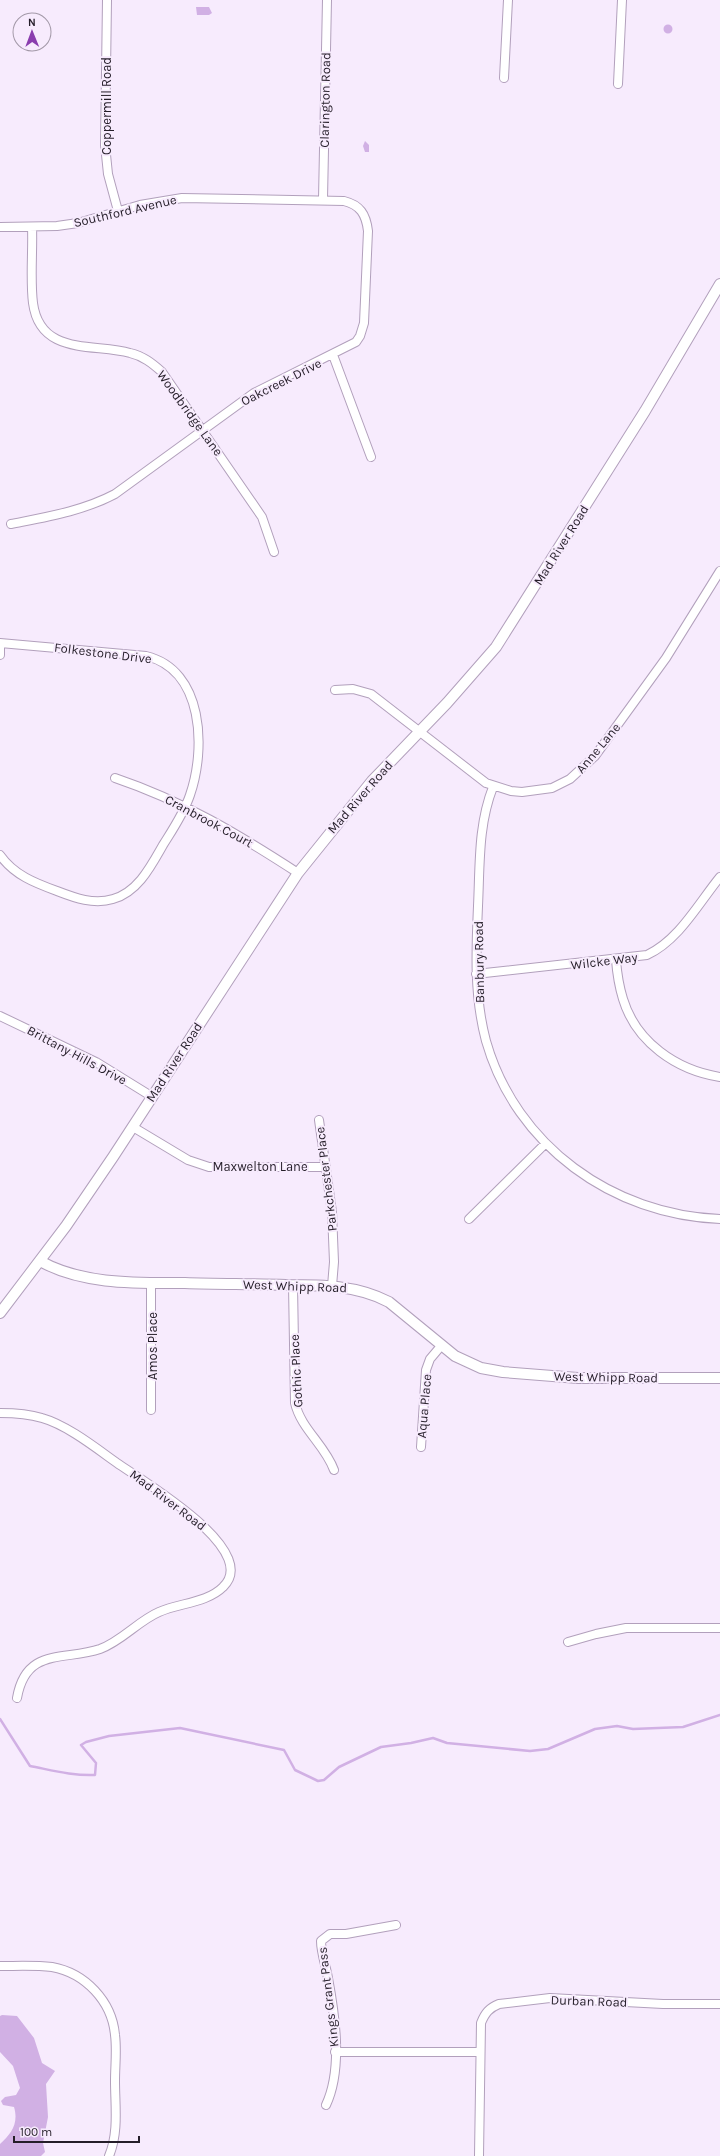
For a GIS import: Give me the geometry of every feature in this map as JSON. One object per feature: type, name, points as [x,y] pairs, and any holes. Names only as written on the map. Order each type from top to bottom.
[{"type":"street","name":"Coppermill Road","points":[[107,0],[105,145],[108,174],[118,211]]},
{"type":"street","name":"Clarington Road","points":[[322,200],[327,0]]},
{"type":"street","points":[[504,78],[508,0]]},
{"type":"street","points":[[618,84],[622,0]]},
{"type":"street","name":"Southford Avenue","points":[[0,227],[78,223],[118,211],[164,200],[182,198],[322,200]]},
{"type":"street","name":"Oakcreek Drive","points":[[11,524],[69,511],[103,500],[139,478],[254,394],[356,342],[363,330],[368,231],[366,217],[358,207],[344,201],[322,200]]},
{"type":"street","name":"Woodbridge Lane","points":[[32,226],[33,303],[36,315],[47,332],[65,343],[130,353],[152,363],[166,377],[262,517],[274,552]]},
{"type":"street","name":"Mad River Road","points":[[0,1313],[40,1261],[133,1127],[151,1096],[298,873],[368,786],[473,675],[514,620],[676,362],[720,284]]},
{"type":"street","points":[[333,355],[371,457]]},
{"type":"street","name":"Anne Lane","points":[[335,690],[353,689],[371,694],[476,777],[493,787],[522,792],[543,790],[562,784],[581,771],[595,756],[644,691],[720,571]]},
{"type":"street","points":[[0,643],[0,656]]},
{"type":"street","name":"Folkestone Drive","points":[[0,643],[146,656],[166,663],[174,670],[190,696],[199,738],[196,775],[185,807],[147,871],[135,886],[118,898],[100,902],[89,901],[48,888],[19,874],[6,864],[0,855]]},
{"type":"street","name":"Cranbrook Court","points":[[115,778],[142,787],[229,828],[298,873]]},
{"type":"street","name":"Banbury Road","points":[[493,787],[485,807],[481,837],[476,974],[480,1014],[492,1057],[510,1096],[525,1120],[545,1144],[585,1176],[621,1197],[668,1212],[701,1218],[720,1219]]},
{"type":"street","name":"Wilcke Way","points":[[476,974],[616,960],[647,955],[665,945],[720,877]]},
{"type":"street","points":[[616,960],[622,998],[633,1021],[642,1035],[674,1062],[702,1073],[720,1077]]},
{"type":"street","name":"Brittany Hills Drive","points":[[0,1016],[90,1059],[151,1096]]},
{"type":"street","name":"Parkchester Place","points":[[319,1120],[332,1212],[334,1262],[332,1286]]},
{"type":"street","name":"Maxwelton Lane","points":[[133,1127],[188,1160],[209,1167],[326,1167]]},
{"type":"street","points":[[469,1219],[545,1144]]},
{"type":"street","name":"West Whipp Road","points":[[40,1261],[60,1270],[88,1278],[151,1283],[332,1286],[364,1291],[384,1299],[403,1312],[441,1346],[469,1363],[503,1372],[578,1378],[720,1378]]},
{"type":"street","name":"Amos Place","points":[[151,1283],[151,1410]]},
{"type":"street","name":"Gothic Place","points":[[293,1285],[295,1403],[301,1420],[325,1450],[334,1470]]},
{"type":"street","name":"Aqua Place","points":[[421,1447],[426,1370],[430,1359],[441,1346]]},
{"type":"street","name":"Mad River Road","points":[[0,1413],[25,1414],[43,1418],[93,1446],[200,1522],[221,1544],[229,1559],[230,1568],[224,1586],[211,1595],[160,1611],[101,1648],[51,1657],[40,1661],[25,1677],[17,1698]]},
{"type":"street","points":[[568,1642],[596,1634],[626,1628],[720,1628]]},
{"type":"street","name":"Kings Grant Pass","points":[[326,2105],[334,2083],[335,2052],[331,1998],[321,1941],[330,1934],[346,1934],[396,1925]]},
{"type":"street","points":[[0,1966],[43,1966],[67,1972],[88,1984],[105,2004],[110,2014],[115,2036],[116,2130],[109,2156]]},
{"type":"street","name":"Durban Road","points":[[479,2156],[480,2052],[483,2017],[491,2008],[499,2004],[550,1998],[662,2004],[720,2004]]},
{"type":"street","points":[[335,2052],[480,2052]]},
{"type":"shaded area","points":[[196,7],[209,7],[212,13],[209,15],[197,15]]},
{"type":"shaded area","points":[[666,25],[670,25],[672,29],[670,33],[666,33],[664,31],[664,27]]},
{"type":"shaded area","points":[[365,141],[369,145],[369,152],[365,152],[363,146]]},
{"type":"shaded area","points":[[0,2016],[17,2016],[34,2038],[42,2063],[55,2071],[46,2084],[48,2117],[43,2143],[45,2152],[41,2156],[0,2156],[0,2144],[11,2132],[15,2124],[14,2107],[3,2105],[1,2101],[5,2097],[16,2095],[20,2088],[13,2066],[0,2052]]},
{"type":"waterway","points":[[0,1719],[30,1766],[54,1771],[79,1775],[95,1775],[96,1763],[81,1745],[86,1742],[109,1736],[180,1728],[284,1750],[295,1770],[318,1781],[324,1780],[339,1767],[381,1747],[433,1738],[447,1743],[530,1751],[548,1749],[595,1729],[617,1726],[633,1729],[683,1727],[720,1715]]}]
